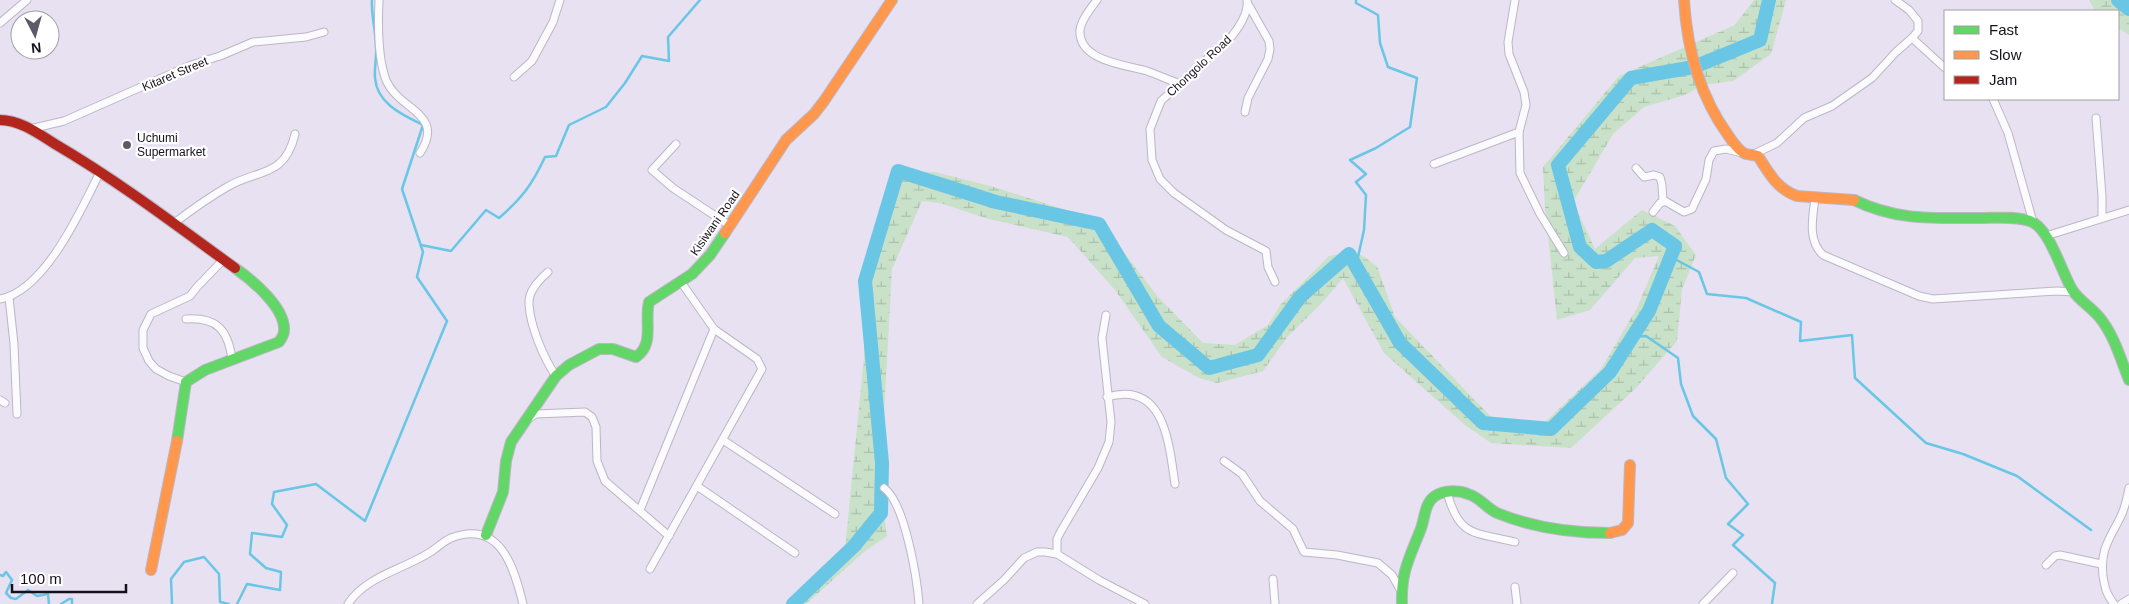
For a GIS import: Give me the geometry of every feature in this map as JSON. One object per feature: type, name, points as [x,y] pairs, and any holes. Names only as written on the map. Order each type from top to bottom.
[{"type":"street","points":[[0,23],[27,0]]},
{"type":"street","points":[[379,0],[381,48],[386,80],[393,93],[422,117],[428,126],[428,139],[420,153]]},
{"type":"street","points":[[514,77],[532,60],[553,22],[560,0]]},
{"type":"street","name":"Kisiwani Road","points":[[486,535],[503,492],[508,450],[523,422],[541,400],[556,376],[569,365],[599,349],[613,349],[633,356],[645,352],[649,302],[657,294],[681,282],[696,271],[710,255],[786,140],[824,101],[892,0]]},
{"type":"street","points":[[1097,0],[1080,32],[1083,45],[1102,59],[1146,71],[1180,84]]},
{"type":"street","points":[[1515,0],[1508,42],[1509,54],[1524,92],[1526,105],[1519,132],[1520,174],[1522,182],[1564,253]]},
{"type":"street","points":[[1684,0],[1687,30],[1703,89],[1716,118],[1749,154]]},
{"type":"street","points":[[1749,154],[1777,143],[1804,118],[1832,106],[1872,78],[1918,32],[1918,21],[1910,10],[1895,0]]},
{"type":"street","points":[[1245,112],[1248,98],[1268,59],[1270,49],[1269,40],[1247,2]]},
{"type":"street","name":"Chongolo Road","points":[[1247,2],[1241,25],[1232,36],[1161,101],[1150,129],[1150,146],[1155,170],[1166,187],[1209,219],[1266,251],[1268,267],[1275,282]]},
{"type":"street","name":"Kitaret Street","points":[[30,129],[64,121],[191,65],[254,42],[324,32]]},
{"type":"street","points":[[1912,38],[1944,67]]},
{"type":"street","points":[[1993,100],[2008,133],[2033,222],[2046,236],[2074,292],[2101,319],[2114,343],[2129,380]]},
{"type":"street","points":[[2096,118],[2102,218]]},
{"type":"street","points":[[0,120],[7,120],[30,129],[153,207],[173,224],[224,259],[273,302],[284,325],[284,332],[279,342],[206,370],[186,382]]},
{"type":"street","points":[[1434,164],[1519,132]]},
{"type":"street","points":[[173,224],[227,187],[272,170],[285,157],[294,134]]},
{"type":"street","points":[[676,144],[652,170],[673,188],[729,225]]},
{"type":"street","points":[[1663,202],[1668,202],[1684,212],[1692,209],[1699,198],[1708,173],[1709,160],[1714,151],[1726,149],[1749,154],[1761,160],[1776,184],[1788,193],[1797,196],[1852,199],[1874,210],[1894,215],[1924,218],[2010,218],[2033,222]]},
{"type":"street","points":[[1636,168],[1644,177],[1654,175],[1660,177],[1663,202],[1653,212]]},
{"type":"street","points":[[0,299],[9,297],[22,290],[36,278],[75,221],[100,172]]},
{"type":"street","points":[[1815,198],[1813,238],[1823,255],[1919,296],[1948,298],[2057,291],[2074,292]]},
{"type":"street","points":[[2046,236],[2129,210]]},
{"type":"street","points":[[186,382],[156,369],[149,361],[142,348],[143,330],[151,314],[190,296],[224,259]]},
{"type":"street","points":[[548,272],[538,281],[528,303],[542,352],[556,376]]},
{"type":"street","points":[[650,569],[762,369],[757,358],[714,329],[681,282]]},
{"type":"street","points":[[9,297],[14,344],[17,414]]},
{"type":"street","points":[[1057,554],[1057,539],[1106,452],[1111,422],[1102,338],[1106,315]]},
{"type":"street","points":[[186,319],[200,318],[219,328],[228,339],[232,359]]},
{"type":"street","points":[[640,510],[714,329]]},
{"type":"street","points":[[151,570],[160,518],[176,447],[186,382]]},
{"type":"street","points":[[1107,397],[1121,393],[1132,394],[1146,401],[1157,412],[1169,439],[1174,484]]},
{"type":"street","points":[[523,422],[536,414],[585,412],[592,417],[596,427],[597,461],[605,481],[669,536]]},
{"type":"street","points":[[723,440],[835,514]]},
{"type":"street","points":[[1224,461],[1242,474],[1260,501],[1292,529],[1304,552],[1358,558],[1378,563],[1392,575],[1402,591]]},
{"type":"street","points":[[1402,604],[1405,565],[1424,523],[1429,501],[1438,494],[1447,492],[1470,494],[1492,510],[1509,516],[1572,531],[1607,534],[1620,532],[1625,529],[1628,523],[1630,465]]},
{"type":"street","points":[[696,486],[795,554]]},
{"type":"street","points":[[884,488],[893,499],[906,536],[913,560],[919,604]]},
{"type":"street","points":[[2114,604],[2105,592],[2101,564],[2102,553],[2108,537],[2121,517],[2129,488]]},
{"type":"street","points":[[1447,492],[1456,517],[1467,530],[1514,542]]},
{"type":"street","points":[[348,604],[362,588],[431,552],[448,539],[464,535],[486,535],[507,554],[523,604]]},
{"type":"street","points":[[977,604],[998,586],[1024,558],[1036,552],[1057,554],[1098,580],[1145,604]]},
{"type":"street","points":[[2046,565],[2054,556],[2060,555],[2101,564]]},
{"type":"street","points":[[1703,604],[1733,573]]},
{"type":"street","points":[[1273,579],[1275,604]]},
{"type":"street","points":[[1515,587],[1517,604]]},
{"type":"street","points":[[2121,604],[2129,599]]},
{"type":"green space","points":[[1754,0],[1786,0],[1771,54],[1733,81],[1702,85],[1685,95],[1644,107],[1613,134],[1573,202],[1595,249],[1642,210],[1675,226],[1696,255],[1682,289],[1677,341],[1636,388],[1571,448],[1491,443],[1465,425],[1384,353],[1343,278],[1320,305],[1288,336],[1263,371],[1217,383],[1199,378],[1162,357],[1115,290],[1068,237],[989,219],[940,203],[922,201],[892,269],[880,486],[887,536],[864,552],[806,604],[793,604],[844,559],[864,357],[865,278],[875,237],[895,173],[935,172],[994,187],[1100,221],[1158,297],[1203,343],[1235,345],[1268,325],[1281,304],[1329,256],[1355,251],[1377,266],[1395,317],[1492,418],[1543,424],[1601,369],[1637,308],[1659,256],[1635,258],[1590,310],[1557,320],[1545,207],[1543,167],[1619,76],[1735,25]]},
{"type":"green space","points":[[2089,0],[2129,0],[2129,35],[2119,29],[2119,10],[2094,10]]},
{"type":"waterway","points":[[237,604],[247,584],[280,590],[281,572],[266,568],[250,554],[252,533],[282,537],[287,525],[272,504],[274,492],[316,484],[365,521],[447,321],[417,277],[423,252],[402,189],[423,125],[392,108],[377,87],[375,78],[376,41],[372,0]]},
{"type":"waterway","points":[[421,245],[451,251],[486,210],[499,218],[526,190],[536,176],[545,157],[556,156],[569,125],[606,107],[625,83],[642,56],[669,61],[668,37],[700,0]]},
{"type":"waterway","points":[[1356,0],[1356,3],[1378,15],[1380,43],[1388,67],[1417,78],[1410,127],[1376,148],[1350,160],[1366,174],[1356,182],[1366,195],[1364,230],[1356,266]]},
{"type":"waterway","points":[[793,604],[854,546],[881,513],[882,463],[865,281],[898,171],[996,202],[1099,224],[1159,326],[1209,368],[1258,355],[1300,297],[1349,254],[1400,343],[1483,423],[1551,429],[1610,372],[1649,311],[1675,246],[1652,230],[1606,261],[1596,262],[1580,247],[1558,165],[1631,78],[1694,67],[1760,40],[1769,0]]},
{"type":"waterway","points":[[2118,0],[2129,9]]},
{"type":"waterway","points":[[1671,257],[1699,272],[1707,294],[1746,298],[1801,322],[1800,341],[1852,335],[1855,378],[1926,443],[1963,454],[2017,476],[2091,530]]},
{"type":"waterway","points":[[1633,337],[1646,336],[1678,358],[1681,384],[1693,416],[1716,439],[1726,478],[1748,504],[1728,524],[1743,535],[1733,545],[1775,583],[1772,604]]},
{"type":"waterway","points":[[172,604],[171,579],[184,562],[204,557],[219,574],[220,602],[229,604]]},
{"type":"waterway","points":[[0,575],[3,576],[6,572],[12,580],[6,593],[11,598],[16,599],[28,590],[37,596],[48,594],[49,604]]},
{"type":"waterway","points":[[61,604],[69,599],[72,599],[72,604]]},
{"type":"traffic: fast","points":[[1854,200],[1885,212],[1901,215],[1931,218],[2012,218],[2024,219],[2037,225],[2044,232],[2055,252],[2073,291],[2097,314],[2105,325],[2117,348],[2129,380]]},
{"type":"traffic: fast","points":[[486,535],[503,492],[506,461],[511,442],[556,376],[569,365],[599,349],[613,349],[636,357],[642,352],[648,332],[649,302],[692,274],[710,255],[725,233]]},
{"type":"traffic: fast","points":[[177,441],[186,382],[205,370],[279,342],[284,334],[283,322],[274,304],[259,287],[235,268]]},
{"type":"traffic: fast","points":[[1402,604],[1404,574],[1422,527],[1427,507],[1431,499],[1443,493],[1456,491],[1472,495],[1497,513],[1524,522],[1582,532],[1610,533]]},
{"type":"traffic: slow","points":[[725,233],[786,140],[814,114],[824,101],[892,0]]},
{"type":"traffic: slow","points":[[1684,0],[1688,36],[1702,88],[1718,120],[1736,146],[1746,154],[1758,156],[1774,180],[1790,193],[1797,196],[1854,200]]},
{"type":"traffic: slow","points":[[151,570],[177,441]]},
{"type":"traffic: slow","points":[[1610,533],[1622,530],[1628,523],[1630,465]]},
{"type":"traffic: jam","points":[[0,120],[15,122],[29,128],[78,158],[147,204],[235,268]]},
{"type":"place","name":"Uchumi Supermarket","points":[[127,145]]}]
